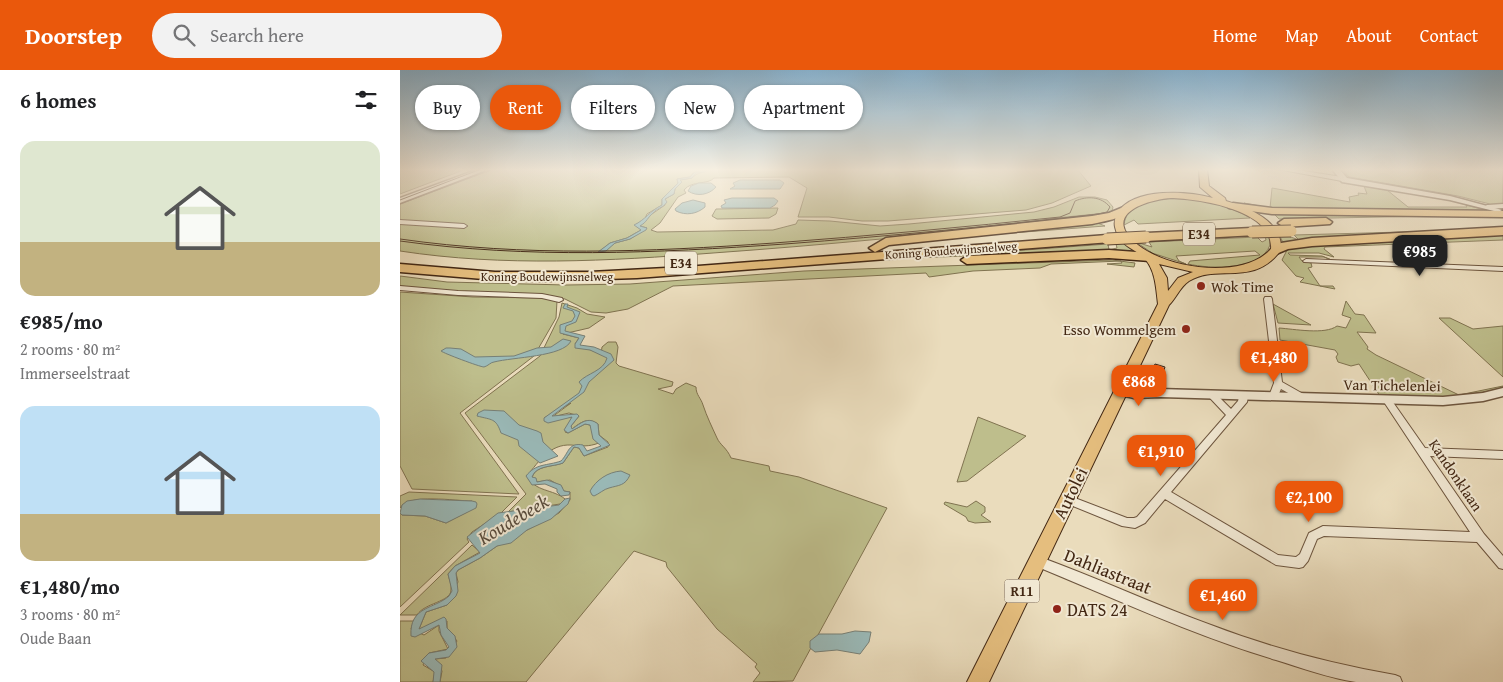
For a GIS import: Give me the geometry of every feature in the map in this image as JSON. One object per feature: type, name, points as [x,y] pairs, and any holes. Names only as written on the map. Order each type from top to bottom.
[{"type":"highway","points":[[1230,205],[1272,211],[1502,212]]},
{"type":"highway","points":[[875,248],[886,242],[1092,220],[1112,216],[1126,209]]},
{"type":"highway","name":"Koning Boudewijnsnelweg","points":[[1288,227],[1502,212]]},
{"type":"highway","name":"Koning Boudewijnsnelweg","points":[[400,258],[487,268],[583,269],[875,248],[1249,228],[1503,226]]},
{"type":"highway","points":[[1276,250],[1312,242],[1503,230]]},
{"type":"highway","name":"Koning Boudewijnsnelweg","points":[[400,268],[476,276],[535,278],[622,276],[1105,235]]},
{"type":"highway","points":[[800,262],[833,266],[1083,255],[1127,254],[1150,257]]},
{"type":"highway","points":[[1083,255],[1096,258],[1125,258],[1157,270]]},
{"type":"main road","points":[[1126,209],[1146,200],[1162,198]]},
{"type":"main road","points":[[1195,198],[1230,205],[1254,216],[1270,229],[1276,237],[1276,250]]},
{"type":"main road","points":[[1220,198],[1230,205]]},
{"type":"main road","name":"Autolei","points":[[1126,209],[1119,221],[1122,232],[1128,241],[1150,257],[1173,265],[1213,272]]},
{"type":"main road","name":"Autolei","points":[[978,682],[1164,304],[1182,280],[1197,274],[1251,267],[1268,260],[1276,250]]},
{"type":"main road","name":"Autolei","points":[[1150,257],[1162,284],[1164,304]]},
{"type":"street","points":[[1447,198],[1502,212]]},
{"type":"street","points":[[400,222],[464,226]]},
{"type":"street","points":[[1306,261],[1503,269]]},
{"type":"street","points":[[400,288],[458,293],[542,296],[559,300]]},
{"type":"street","points":[[1268,299],[1278,383],[1274,396]]},
{"type":"street","name":"Van Tichelenlei","points":[[1129,372],[1144,388],[1161,393]]},
{"type":"street","points":[[1278,383],[1302,398]]},
{"type":"street","name":"Van Tichelenlei","points":[[1120,391],[1134,394],[1161,393],[1387,400],[1460,400],[1503,392]]},
{"type":"street","points":[[1212,395],[1231,414]]},
{"type":"street","points":[[1067,499],[1126,523],[1135,523],[1141,520],[1242,402],[1244,396]]},
{"type":"street","name":"Kandonklaan","points":[[1387,400],[1480,537],[1503,564]]},
{"type":"street","points":[[1424,452],[1503,454]]},
{"type":"street","points":[[1164,493],[1276,560],[1287,563],[1299,563],[1304,557],[1313,536],[1323,531],[1480,537]]},
{"type":"street","points":[[1491,549],[1503,550]]},
{"type":"street","name":"Dahliastraat","points":[[1037,561],[1232,640],[1320,666],[1395,682]]},
{"type":"green space","points":[[417,198],[663,198],[662,205],[647,214],[644,221],[636,224],[641,230],[627,238],[610,243],[599,252],[615,243],[630,239],[647,228],[640,226],[665,205],[665,199],[668,198],[678,198],[660,223],[651,230],[657,232],[773,230],[796,224],[798,220],[880,226],[909,224],[1034,212],[1054,207],[1078,198],[1097,198],[1107,200],[1113,207],[1112,211],[1106,213],[1046,219],[1049,222],[839,243],[635,258],[517,261],[439,256],[400,251],[400,204]]},
{"type":"green space","points":[[804,198],[1064,198],[1026,210],[888,221],[798,217]]},
{"type":"green space","points":[[1271,198],[1325,198],[1350,202],[1349,198],[1396,198],[1408,207],[1467,207],[1466,205],[1494,212],[1273,209],[1254,207],[1244,203],[1270,208]]},
{"type":"green space","points":[[1464,198],[1503,198],[1503,203],[1490,204]]},
{"type":"green space","points":[[1165,199],[1209,202],[1230,208],[1250,218],[1138,224],[1134,220],[1124,225],[1129,213],[1139,205]]},
{"type":"green space","points":[[778,208],[776,214],[769,218],[717,219],[712,216],[716,209]]},
{"type":"green space","points":[[1273,213],[1435,216],[1279,219]]},
{"type":"green space","points":[[1095,222],[1105,226],[944,238]]},
{"type":"green space","points":[[1472,230],[1287,243],[1282,241],[1280,236],[1288,236],[1299,240],[1294,235]]},
{"type":"green space","points":[[1503,233],[1503,240],[1325,247],[1324,249],[1334,257],[1319,253],[1288,253],[1290,255],[1322,256],[1334,261],[1324,257],[1299,257],[1302,261],[1311,263],[1312,267],[1308,268],[1320,286],[1300,282],[1304,278],[1296,276],[1282,260],[1288,248]]},
{"type":"green space","points":[[1265,236],[1269,236],[1270,245],[1265,253],[1256,260],[1246,264],[1221,267],[1188,264],[1190,261],[1260,255],[1255,251],[1176,256],[1179,261],[1186,264],[1152,253],[1136,242],[1152,247],[1149,242],[1257,237],[1262,242],[1266,240]]},
{"type":"green space","points":[[1124,243],[1133,251],[1105,250],[915,258],[1108,244],[1109,250],[1117,248],[1116,244]]},
{"type":"green space","points":[[1120,261],[1051,264],[1040,268],[973,271],[929,277],[926,273],[673,286],[628,309],[606,313],[591,312],[565,299],[547,295],[452,291],[400,286],[400,276],[447,282],[566,285],[630,284],[804,271]]},
{"type":"green space","points":[[1121,261],[1135,263],[1134,267],[1107,264],[1122,263]]},
{"type":"green space","points":[[1320,286],[1333,286],[1335,289]]},
{"type":"green space","points":[[400,292],[473,297],[542,298],[557,301],[556,318],[534,356],[460,413],[519,494],[412,489],[400,466]]},
{"type":"green space","points":[[1346,301],[1355,314],[1364,315],[1376,333],[1357,332],[1368,347],[1367,349],[1376,355],[1459,395],[1503,386],[1503,389],[1450,397],[1380,396],[1359,364],[1351,366],[1338,362],[1336,357],[1338,354],[1335,350],[1280,340],[1279,328],[1317,331],[1332,329],[1337,326],[1346,328],[1351,318],[1342,315]]},
{"type":"green space","points":[[562,303],[587,314],[605,317],[589,328],[563,334],[579,338],[575,344],[601,354],[602,347],[608,342],[616,342],[618,347],[616,363],[619,366],[673,382],[672,386],[658,389],[673,394],[676,389],[686,383],[696,387],[717,438],[731,458],[769,466],[770,471],[799,477],[887,508],[793,681],[753,682],[760,673],[755,667],[757,664],[717,629],[667,567],[666,562],[634,551],[526,682],[440,682],[442,671],[435,659],[446,658],[457,641],[447,628],[447,621],[419,629],[426,612],[447,605],[458,582],[456,573],[458,570],[497,546],[559,513],[570,500],[570,492],[563,491],[562,487],[550,480],[537,482],[532,477],[537,470],[563,463],[574,447],[579,448],[584,456],[608,447],[608,442],[599,435],[598,424],[585,421],[572,429],[571,426],[579,416],[569,413],[552,417],[571,403],[544,418],[572,417],[565,432],[568,433],[585,424],[590,425],[599,443],[588,446],[564,445],[557,447],[546,454],[527,476],[539,488],[565,499],[560,504],[508,512],[526,494],[465,413],[540,356],[559,317]]},
{"type":"green space","points":[[1273,304],[1311,325],[1278,323]]},
{"type":"green space","points":[[1439,318],[1450,318],[1473,329],[1503,326],[1503,377]]},
{"type":"green space","points":[[978,417],[1026,436],[967,481],[957,482]]},
{"type":"green space","points":[[409,492],[517,497],[501,513],[472,532],[467,539],[469,542],[400,607],[400,513],[402,515],[425,516],[446,523],[467,512],[472,501],[422,499],[405,503],[400,508],[400,496]]},
{"type":"green space","points":[[976,501],[985,507],[985,512],[981,515],[991,522],[975,523],[968,521],[966,517],[944,504],[945,502],[967,507]]},
{"type":"green space","points":[[472,545],[480,552],[455,566],[448,574],[451,588],[450,594],[447,597],[420,611],[417,615],[400,615]]},
{"type":"green space","points":[[400,621],[414,621],[411,629],[424,635],[439,625],[439,631],[448,649],[429,653],[423,665],[435,672],[433,682],[400,682]]},
{"type":"water","points":[[668,198],[665,199],[667,202],[640,226],[647,228],[646,230],[630,239],[615,243],[606,251],[598,252],[610,243],[627,238],[641,230],[634,225],[662,205],[662,199]]},
{"type":"water","points":[[732,198],[774,198],[778,201],[770,208],[722,208],[721,206],[726,203],[724,200]]},
{"type":"water","points":[[693,200],[705,203],[705,207],[691,214],[676,211],[675,209],[682,203]]},
{"type":"water","points":[[565,304],[568,304],[567,307],[580,312],[576,322],[566,326],[565,331],[585,336],[580,345],[594,347],[611,354],[614,360],[589,382],[584,392],[552,416],[577,414],[579,416],[571,426],[572,429],[588,420],[598,424],[599,435],[610,445],[584,456],[579,448],[574,447],[563,463],[541,468],[534,473],[532,477],[536,478],[537,482],[547,480],[561,485],[564,491],[570,492],[569,495],[561,496],[557,489],[545,484],[532,485],[526,476],[538,467],[561,461],[574,445],[583,445],[587,451],[601,446],[593,439],[590,425],[585,424],[568,433],[564,430],[572,417],[548,423],[544,421],[544,418],[579,393],[582,386],[579,382],[599,369],[607,358],[590,350],[575,348],[579,338],[560,333],[560,325],[572,321],[575,316],[573,311],[563,308]]},
{"type":"water","points":[[563,339],[571,341],[558,350],[537,356],[493,362],[484,367],[441,351],[446,348],[461,349],[475,357],[514,356],[537,348],[551,347]]},
{"type":"water","points":[[484,410],[504,411],[519,425],[541,433],[543,442],[558,456],[540,463],[519,446],[518,440],[501,433],[495,422],[477,416],[478,413]]},
{"type":"water","points":[[621,471],[630,475],[624,483],[594,496],[592,495],[590,491],[599,480],[607,475]]},
{"type":"water","name":"Koudebeek","points":[[570,498],[568,504],[551,519],[527,530],[511,543],[497,546],[458,570],[456,573],[458,591],[456,596],[447,605],[426,612],[419,629],[444,617],[447,628],[455,636],[457,647],[449,657],[435,659],[442,665],[440,682],[433,682],[434,672],[421,661],[429,653],[446,650],[449,647],[441,635],[439,625],[415,637],[411,636],[411,626],[418,614],[449,596],[452,591],[448,574],[455,566],[480,553],[467,537],[498,513],[559,505],[565,499]]},
{"type":"water","points":[[420,499],[472,501],[477,504],[476,508],[446,523],[425,516],[402,515],[400,513],[402,505],[407,501]]},
{"type":"water","points":[[855,631],[871,632],[869,642],[860,654],[837,650],[815,652],[810,648],[810,641],[819,634],[842,634]]},
{"type":"building","points":[[1155,364],[1165,367],[1161,378],[1150,375]]},
{"type":"tram line","points":[[400,200],[406,198]]},
{"type":"tram line","points":[[400,239],[447,245],[540,251],[680,249],[953,228],[1060,217],[1070,213],[1075,201],[1084,198],[1098,199],[1110,207],[1107,212],[1098,214],[981,227],[824,241],[689,250],[592,253],[544,252],[448,247],[400,241]]},
{"type":"place","name":"Wok Time","points":[[1201,286]]},
{"type":"place","name":"Esso Wommelgem","points":[[1186,329]]},
{"type":"place","name":"DATS 24","points":[[1057,609]]}]
